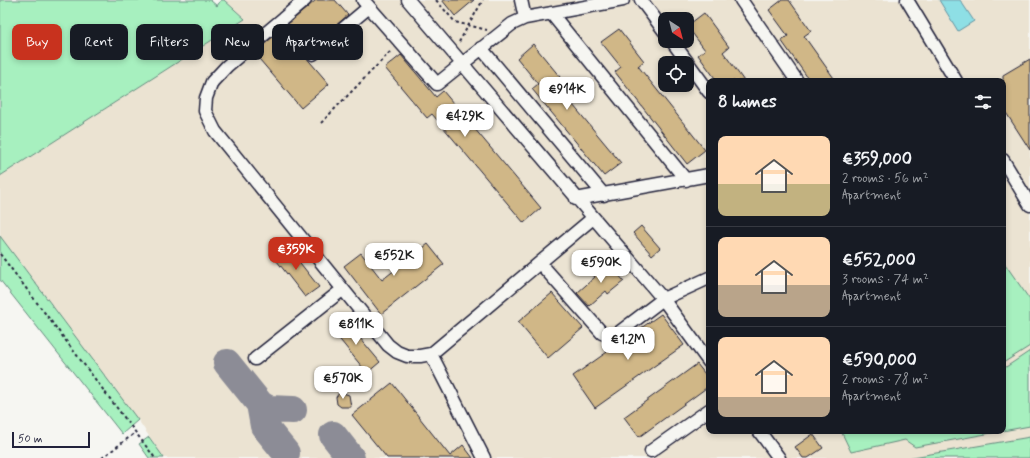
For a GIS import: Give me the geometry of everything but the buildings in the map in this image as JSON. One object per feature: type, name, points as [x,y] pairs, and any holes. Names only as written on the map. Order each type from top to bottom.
[{"type":"lane","points":[[305,0],[227,66],[212,82],[206,98],[206,111],[215,131],[342,290],[388,345],[397,352],[413,356],[431,354],[593,218]]},
{"type":"lane","points":[[408,0],[576,199],[663,299],[706,358]]},
{"type":"lane","points":[[521,0],[525,18]]},
{"type":"lane","points":[[345,24],[366,4],[437,84],[512,24],[525,18],[623,0]]},
{"type":"lane","points":[[641,0],[658,23]]},
{"type":"lane","points":[[740,0],[795,78]]},
{"type":"lane","points":[[906,0],[954,78]]},
{"type":"lane","points":[[551,13],[686,180]]},
{"type":"lane","points":[[481,48],[604,195]]},
{"type":"lane","points":[[677,48],[706,88]]},
{"type":"lane","points":[[1006,165],[1030,204]]},
{"type":"lane","points":[[576,199],[706,176]]},
{"type":"lane","points":[[540,263],[602,333],[608,337],[617,335],[663,299],[706,279]]},
{"type":"lane","points":[[255,359],[342,290]]},
{"type":"lane","points":[[431,354],[484,458]]},
{"type":"lane","points":[[652,451],[706,412]]},
{"type":"lane","points":[[761,434],[779,458]]},
{"type":"path","points":[[436,0],[455,22],[486,29],[495,37]]},
{"type":"path","points":[[452,51],[469,25],[471,18],[482,0]]},
{"type":"path","points":[[321,123],[400,42]]},
{"type":"path","points":[[0,254],[155,458]]},
{"type":"path","points":[[102,458],[135,433]]},
{"type":"shaded area","points":[[224,0],[1030,0],[1030,437],[907,458],[164,458],[138,420],[0,236],[0,176],[181,60],[203,60],[203,46],[211,41],[211,60],[264,60],[264,24],[237,24],[245,19]]},
{"type":"green space","points":[[0,0],[210,0],[217,6],[221,0],[224,0],[245,19],[237,24],[211,24],[211,41],[203,46],[203,24],[136,24],[136,60],[181,60],[0,176]]},
{"type":"green space","points":[[0,236],[138,420],[122,434],[0,280]]},
{"type":"green space","points":[[1006,265],[1030,300],[1030,346],[1006,361]]},
{"type":"green space","points":[[1030,351],[1030,426],[1006,430],[1006,367]]},
{"type":"green space","points":[[842,434],[986,434],[915,447],[905,440],[851,452]]},
{"type":"green space","points":[[149,437],[164,458],[149,458],[139,444]]},
{"type":"green space","points":[[1030,437],[1030,458],[907,458]]},
{"type":"water","points":[[939,0],[960,0],[974,21],[958,31]]},
{"type":"taxiway","points":[[227,363],[260,404],[264,426],[286,453]]},
{"type":"taxiway","points":[[260,404],[268,409],[293,410]]},
{"type":"taxiway","points":[[333,435],[351,458]]}]
